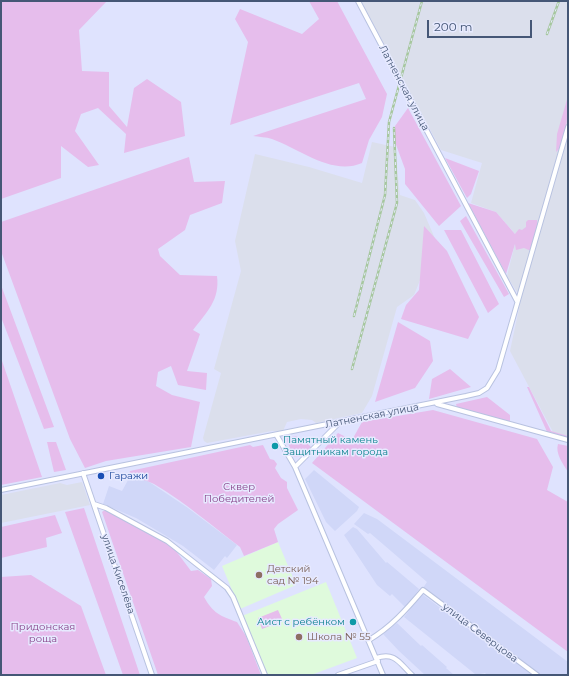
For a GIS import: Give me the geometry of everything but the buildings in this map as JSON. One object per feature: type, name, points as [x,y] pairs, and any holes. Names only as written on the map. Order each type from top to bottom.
[{"type":"street","name":"Латненская улица","points":[[358,1],[517,302]]},
{"type":"street","name":"Латненская улица","points":[[1,490],[436,404],[479,393],[492,382],[498,370],[568,127]]},
{"type":"street","points":[[436,404],[568,440]]},
{"type":"street","points":[[295,467],[340,422]]},
{"type":"street","points":[[276,436],[295,467],[383,675]]},
{"type":"street","name":"улица Киселёва","points":[[84,473],[152,675]]},
{"type":"street","points":[[94,504],[106,508],[167,541],[227,588],[233,597],[265,675]]},
{"type":"street","name":"улица Северцова","points":[[369,640],[382,633],[397,620],[423,590],[537,675]]},
{"type":"street","points":[[338,675],[386,655],[396,659],[412,675]]},
{"type":"shaded area","points":[[361,1],[568,1],[568,436],[553,432],[510,351],[521,299],[507,276],[517,236],[496,212],[471,203],[482,163],[441,150]]},
{"type":"shaded area","points":[[372,142],[395,147],[400,195],[415,200],[424,213],[436,241],[414,295],[397,307],[372,396],[362,413],[316,423],[312,420],[301,419],[287,422],[283,431],[272,431],[207,443],[203,438],[221,373],[214,369],[241,271],[235,241],[255,154],[309,167],[362,183]]},
{"type":"shaded area","points":[[314,470],[359,507],[357,511],[335,531],[326,522],[305,479]]},
{"type":"shaded area","points":[[133,471],[188,508],[237,545],[227,558],[225,556],[214,570],[183,546],[136,518],[103,504],[109,486],[122,491]]},
{"type":"shaded area","points":[[82,482],[90,505],[1,523],[1,495],[60,483],[67,485]]},
{"type":"shaded area","points":[[364,513],[377,519],[568,662],[568,675],[540,675],[423,588],[427,582],[370,533],[368,534],[354,524]]},
{"type":"shaded area","points":[[353,527],[357,529],[386,563],[387,562],[419,589],[406,608],[392,594],[390,596],[377,585],[344,535]]},
{"type":"shaded area","name":"Детский сад № 194","points":[[278,542],[296,585],[240,609],[222,566]]},
{"type":"shaded area","name":"Школа № 55","points":[[326,582],[357,658],[311,675],[266,675],[242,616]]},
{"type":"shaded area","points":[[422,594],[483,640],[485,638],[533,675],[487,675],[485,673],[474,675],[475,674],[404,617]]},
{"type":"shaded area","points":[[397,623],[454,675],[425,675],[383,634]]},
{"type":"green space","points":[[1,1],[107,1],[79,30],[82,71],[109,72],[109,106],[127,127],[134,88],[147,79],[181,102],[185,136],[124,153],[126,134],[98,108],[81,114],[75,131],[99,165],[88,167],[61,146],[61,178],[1,199]]},
{"type":"green space","points":[[309,1],[337,1],[387,94],[382,117],[369,140],[362,163],[351,166],[328,164],[316,160],[283,143],[265,137],[253,136],[366,99],[359,83],[230,125],[248,42],[235,19],[240,9],[302,34],[319,19]]},
{"type":"green space","points":[[568,96],[565,134],[560,148],[556,152],[557,134]]},
{"type":"green space","points":[[408,108],[461,206],[439,226],[405,184],[405,169],[395,142],[395,126]]},
{"type":"green space","points":[[189,157],[194,182],[225,181],[222,203],[190,215],[185,230],[158,249],[160,256],[180,275],[217,276],[214,299],[208,311],[193,330],[200,334],[187,371],[207,373],[206,390],[178,385],[171,366],[158,372],[156,386],[172,395],[200,402],[191,447],[106,461],[85,468],[70,439],[1,251],[1,222]]},
{"type":"green space","points":[[445,158],[479,171],[471,194],[467,198]]},
{"type":"green space","points":[[468,203],[496,212],[515,234],[519,229],[522,230],[526,227],[526,222],[528,220],[537,220],[538,226],[531,251],[524,248],[516,250],[515,244],[506,274]]},
{"type":"green space","points":[[466,216],[509,294],[504,297],[460,221]]},
{"type":"green space","points":[[424,226],[447,251],[479,317],[468,339],[401,319],[406,305],[419,290]]},
{"type":"green space","points":[[444,230],[461,230],[499,304],[488,313]]},
{"type":"green space","points":[[1,285],[54,427],[44,429],[1,317]]},
{"type":"green space","points":[[398,322],[430,341],[433,361],[415,388],[375,402]]},
{"type":"green space","points":[[1,358],[42,477],[1,485]]},
{"type":"green space","points":[[450,369],[471,387],[429,399],[432,379]]},
{"type":"green space","points":[[527,387],[529,387],[551,431],[568,436],[568,440],[548,434]]},
{"type":"green space","points":[[487,397],[510,415],[510,422],[457,408],[456,404]]},
{"type":"green space","points":[[433,410],[537,439],[553,467],[547,490],[568,502],[568,652],[312,463],[338,433],[352,440],[362,422]]},
{"type":"green space","points":[[295,436],[303,439],[311,447],[302,456],[294,457],[287,441],[287,438]]},
{"type":"green space","points":[[47,442],[56,442],[66,470],[54,472]]},
{"type":"green space","points":[[558,444],[568,446],[568,472],[559,455],[557,447]]},
{"type":"green space","name":"Сквер Победителей","points":[[250,445],[253,447],[263,445],[270,459],[274,460],[277,464],[275,468],[281,478],[287,482],[287,488],[298,510],[278,524],[274,529],[278,542],[244,556],[240,547],[177,498],[148,481],[129,474],[130,471]]},
{"type":"green space","points":[[84,508],[140,675],[123,675],[65,512]]},
{"type":"green space","points":[[106,509],[173,547],[191,571],[198,570],[211,579],[212,586],[204,597],[214,610],[226,618],[237,622],[246,636],[261,675],[158,675],[102,512]]},
{"type":"green space","points":[[55,515],[62,533],[46,538],[47,547],[1,558],[1,527]]},
{"type":"green space","name":"Придонская роща","points":[[31,575],[81,606],[106,675],[1,675],[1,577]]},
{"type":"green space","points":[[278,610],[283,621],[262,629],[258,618]]},
{"type":"railway","points":[[354,316],[385,195],[389,122],[422,1]]},
{"type":"railway","points":[[547,34],[559,1]]},
{"type":"railway","points":[[352,369],[397,203],[394,128]]},
{"type":"place","name":"Памятный камень Защитникам города","points":[[275,446]]},
{"type":"place","name":"Гаражи","points":[[101,476]]},
{"type":"place","name":"Детский сад № 194","points":[[259,575]]},
{"type":"place","name":"Аист с ребёнком","points":[[353,622]]},
{"type":"place","name":"Школа № 55","points":[[299,637]]}]
